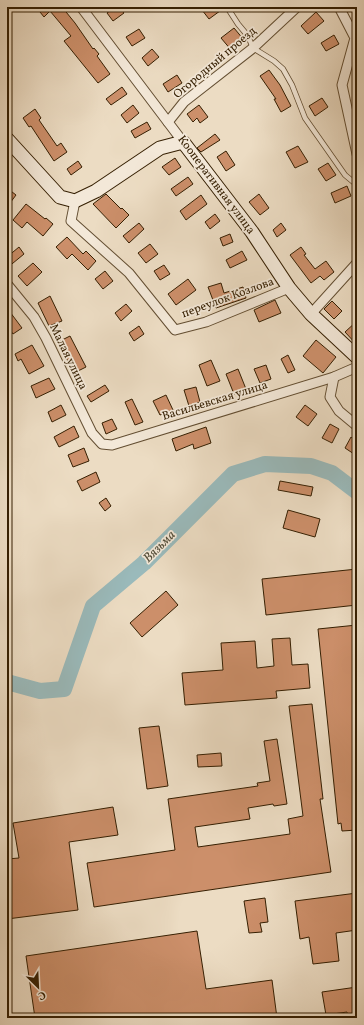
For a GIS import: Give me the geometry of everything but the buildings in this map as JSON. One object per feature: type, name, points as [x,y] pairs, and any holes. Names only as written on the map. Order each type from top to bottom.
[{"type":"street","name":"Кооперативная улица","points":[[81,7],[252,232],[289,288],[311,314],[357,357]]},
{"type":"street","name":"Огородный проезд","points":[[168,122],[184,102],[253,48],[297,7]]},
{"type":"street","points":[[340,7],[356,39],[342,85],[357,152]]},
{"type":"street","points":[[7,139],[60,197],[75,201],[96,191],[160,148],[183,142]]},
{"type":"street","name":"переулок Козлова","points":[[75,201],[71,221],[129,273],[176,330],[206,322],[289,288]]},
{"type":"street","points":[[311,314],[357,263]]},
{"type":"street","name":"Малая улица","points":[[7,284],[34,317],[46,338],[92,433],[102,444]]},
{"type":"street","name":"Васильевская улица","points":[[102,444],[112,445],[334,377],[357,367]]},
{"type":"street","points":[[334,377],[330,397],[339,411],[357,426]]},
{"type":"lane","points":[[227,7],[248,36],[253,48],[274,60],[283,69],[292,85],[305,118],[345,175],[357,185]]},
{"type":"waterway","name":"Вязьма","points":[[7,682],[40,691],[64,689],[93,606],[144,563],[233,474],[265,464],[311,466],[332,473],[357,492]]}]
